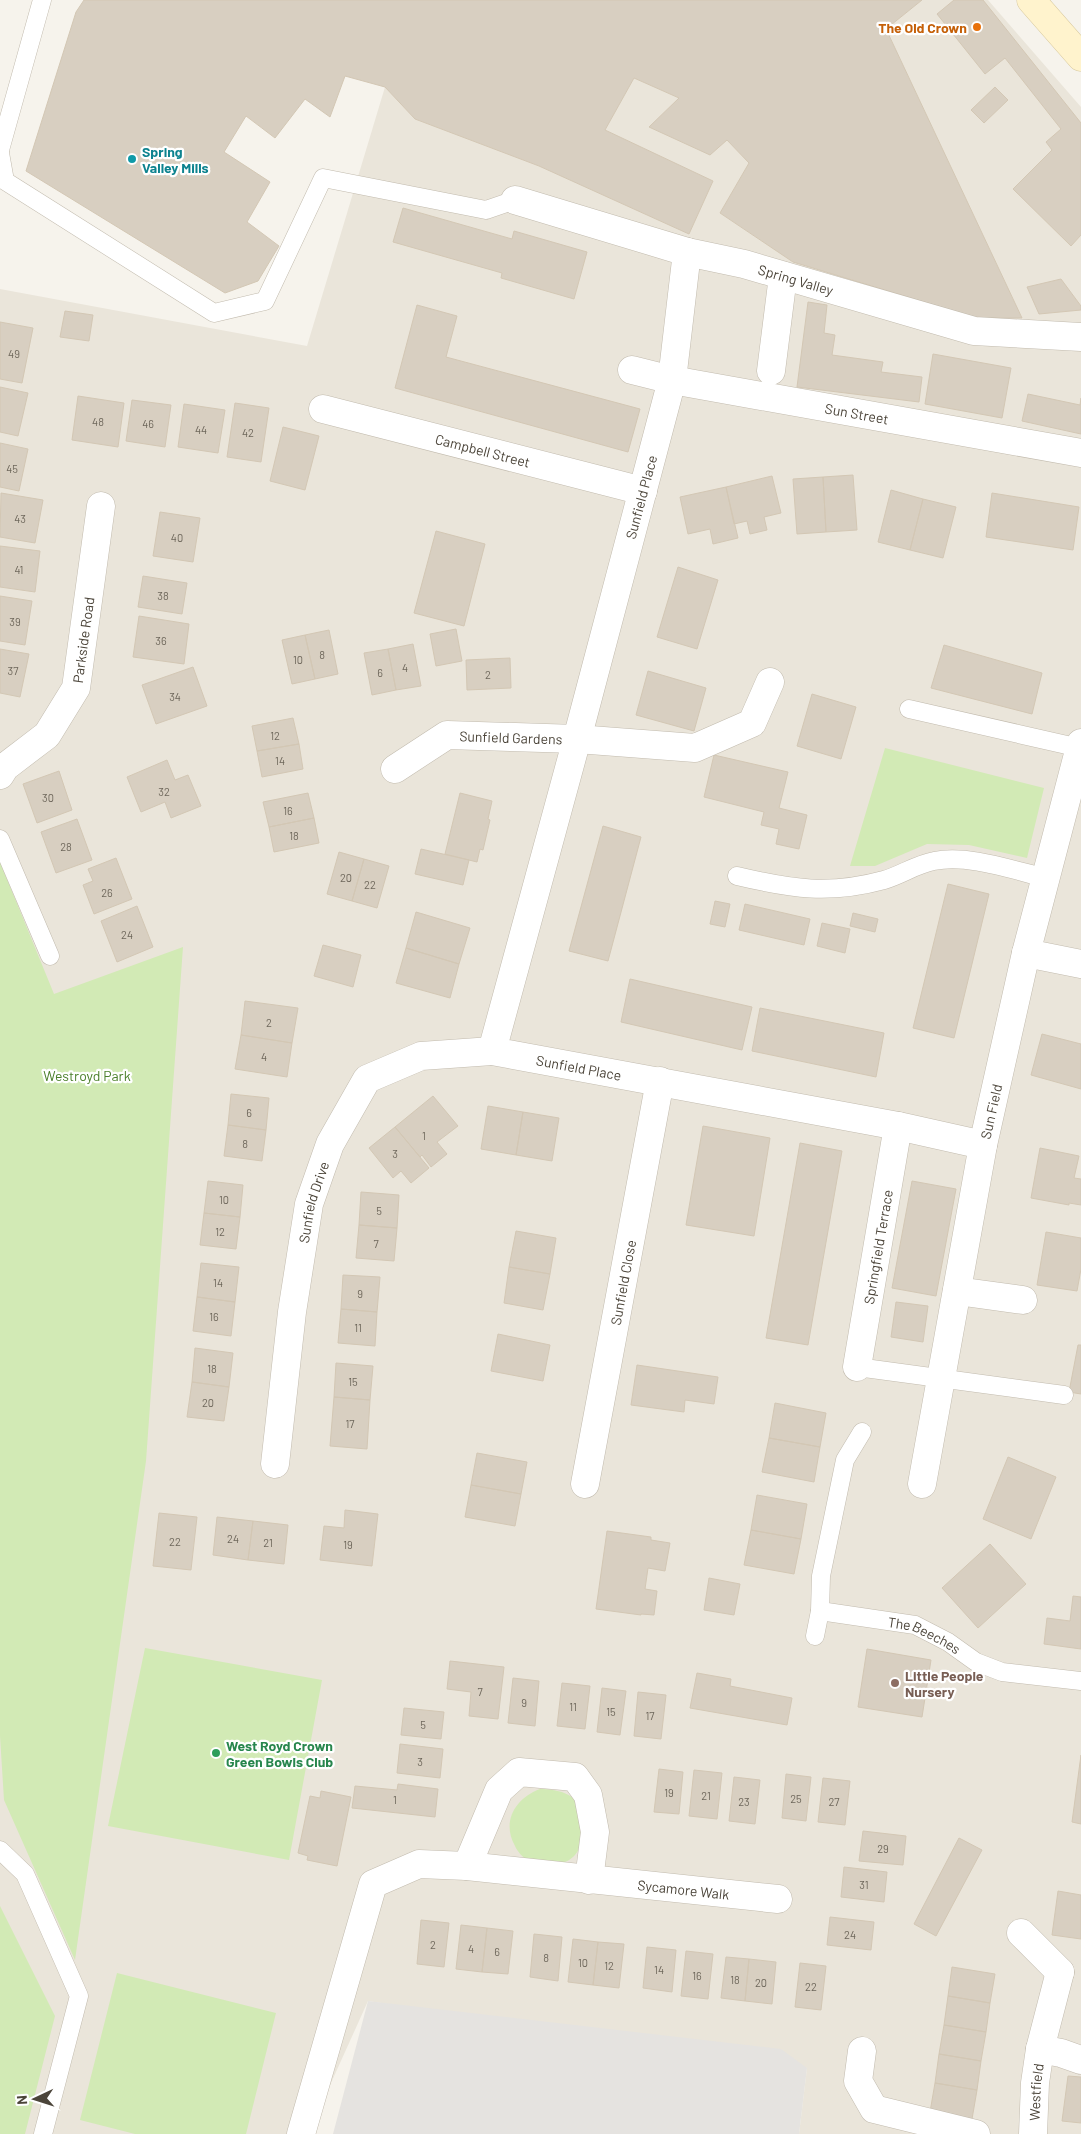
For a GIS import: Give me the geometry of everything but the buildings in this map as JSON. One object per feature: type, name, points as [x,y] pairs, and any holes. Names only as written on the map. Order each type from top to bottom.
[{"type":"main road","points":[[1031,0],[1079,49]]},
{"type":"street","name":"Spring Valley","points":[[515,200],[687,252],[744,264],[974,331],[1081,337]]},
{"type":"street","name":"Sunfield Place","points":[[687,252],[672,380],[492,1051],[898,1126],[982,1145]]},
{"type":"street","points":[[771,371],[783,276]]},
{"type":"street","name":"Sun Street","points":[[632,370],[672,380],[1081,453]]},
{"type":"street","name":"Campbell Street","points":[[323,408],[643,491]]},
{"type":"street","name":"Parkside Road","points":[[0,775],[5,768],[46,735],[76,688],[101,506]]},
{"type":"street","points":[[577,739],[695,748],[752,723],[770,682]]},
{"type":"street","name":"Sunfield Gardens","points":[[395,770],[447,735],[577,739]]},
{"type":"street","name":"Sun Field","points":[[922,1484],[982,1145],[1026,953],[1080,746]]},
{"type":"street","points":[[1026,953],[1081,964]]},
{"type":"street","name":"Sunfield Drive","points":[[275,1464],[292,1312],[308,1204],[330,1144],[367,1079],[421,1056],[492,1051]]},
{"type":"street","name":"Sunfield Close","points":[[585,1484],[660,1081]]},
{"type":"street","name":"Springfield Terrace","points":[[857,1367],[898,1126]]},
{"type":"street","points":[[957,1290],[1023,1300]]},
{"type":"street","points":[[467,1866],[499,1790],[519,1772],[575,1777],[588,1795],[596,1832],[589,1880]]},
{"type":"street","name":"Sycamore Walk","points":[[301,2134],[373,1884],[418,1864],[467,1866],[778,1899]]},
{"type":"street","name":"Westfield","points":[[1021,1933],[1070,1968],[1040,2049],[1035,2082],[1033,2134]]},
{"type":"street","name":"Westfield","points":[[1040,2049],[1061,2053],[1081,2060]]},
{"type":"street","points":[[862,2051],[858,2081],[874,2109],[976,2134]]},
{"type":"lane","points":[[42,0],[0,152],[5,181],[214,313],[265,301],[323,178],[486,210],[515,200]]},
{"type":"lane","points":[[909,709],[1080,746]]},
{"type":"lane","points":[[0,839],[50,956]]},
{"type":"lane","points":[[737,876],[781,887],[818,889],[856,887],[887,879],[933,861],[961,859],[1046,878]]},
{"type":"lane","points":[[857,1367],[1064,1395]]},
{"type":"lane","points":[[816,1636],[820,1611],[821,1576],[845,1460],[862,1432]]},
{"type":"lane","name":"The Beeches","points":[[820,1611],[914,1625],[948,1642],[976,1662],[1002,1672],[1081,1681]]},
{"type":"lane","points":[[0,1850],[25,1874],[79,1996],[43,2134]]},
{"type":"shaded area","points":[[922,0],[988,0],[1081,107],[1081,2134],[799,2134],[807,2068],[368,2001],[308,2134],[0,2134],[0,289],[307,346],[385,87],[415,119],[539,166],[689,234],[713,181],[605,130],[634,78],[679,98],[649,127],[710,154],[727,140],[749,163],[720,213],[793,262],[977,318],[1022,318],[886,29]]},
{"type":"shaded area","points":[[368,2001],[781,2049],[807,2068],[799,2134],[333,2134]]},
{"type":"green space","points":[[885,748],[1044,788],[1027,858],[969,845],[927,844],[875,866],[850,866]]},
{"type":"green space","name":"Westroyd Park","points":[[0,862],[54,994],[183,947],[146,1461],[75,1960],[4,1800],[0,1736]]},
{"type":"green space","name":"West Royd Crown Green Bowls Club","points":[[145,1648],[322,1680],[289,1860],[108,1826]]},
{"type":"green space","points":[[540,1789],[565,1793],[579,1804],[582,1810],[581,1844],[575,1855],[566,1862],[528,1860],[516,1848],[511,1837],[510,1819],[513,1812],[524,1798]]},
{"type":"green space","points":[[0,1906],[55,2016],[25,2134],[0,2134]]},
{"type":"green space","points":[[117,1973],[276,2013],[246,2134],[135,2134],[80,2120]]},
{"type":"place","name":"The Old Crown","points":[[977,27]]},
{"type":"place","name":"Spring Valley Mills","points":[[132,159]]},
{"type":"place","name":"Little People Nursery","points":[[895,1683]]},
{"type":"place","name":"West Royd Crown Green Bowls Club","points":[[216,1753]]}]
